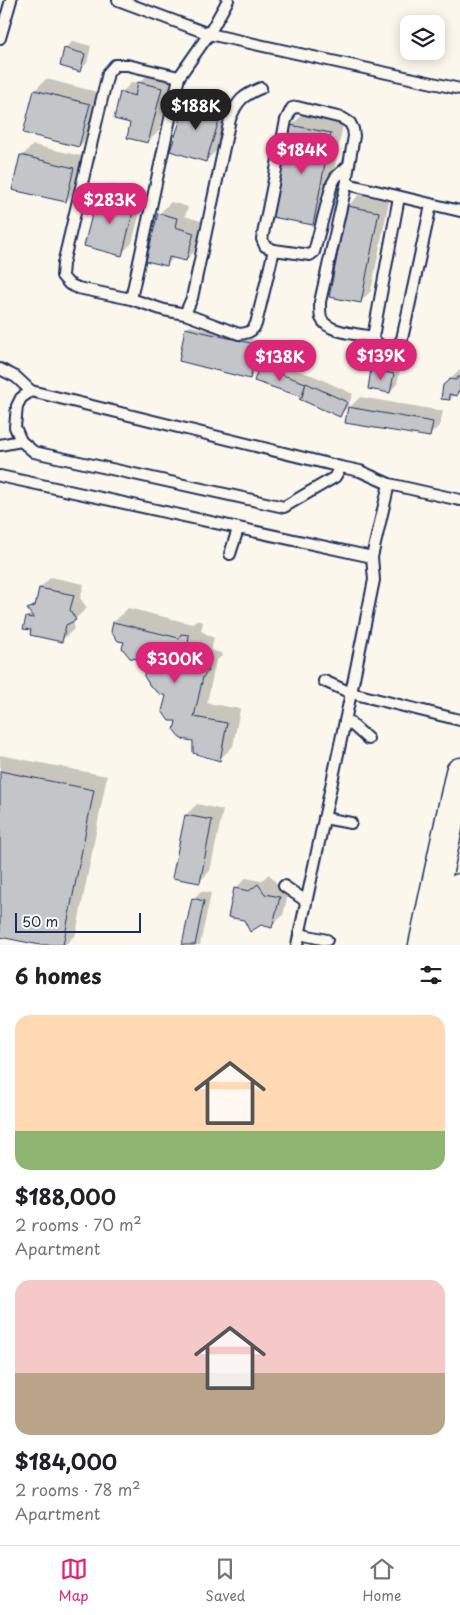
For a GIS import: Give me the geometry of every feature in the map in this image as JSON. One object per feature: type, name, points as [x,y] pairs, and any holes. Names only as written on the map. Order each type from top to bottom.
[{"type":"main road","points":[[423,945],[460,772]]},
{"type":"main road","points":[[448,945],[460,890]]},
{"type":"lane","points":[[0,38],[4,13],[11,0]]},
{"type":"lane","points":[[118,0],[209,34],[460,89]]},
{"type":"lane","points":[[131,299],[179,78],[209,34],[228,0]]},
{"type":"lane","points":[[179,78],[127,65],[115,65],[108,73],[63,264],[62,276],[69,284],[78,288],[131,299],[164,310],[185,314],[239,334],[248,333],[254,329],[256,324],[274,250]]},
{"type":"lane","points":[[185,314],[192,298],[230,119],[235,106],[244,96],[261,88]]},
{"type":"lane","points":[[348,166],[336,177],[332,184],[314,252],[310,255],[274,250],[264,246],[262,239],[286,120],[292,108],[297,107],[342,118],[350,123],[354,136],[347,181],[320,302],[321,318],[326,325],[335,330],[373,337]]},
{"type":"lane","points":[[347,181],[351,185],[460,211]]},
{"type":"lane","points":[[399,197],[373,337],[375,343],[382,347],[392,348],[398,346],[402,339],[431,205]]},
{"type":"lane","points":[[0,369],[16,378],[31,391],[341,467],[360,472],[389,484],[460,500]]},
{"type":"lane","points":[[31,391],[21,398],[17,406],[15,427],[21,441],[34,452],[284,507],[335,477],[341,467]]},
{"type":"lane","points":[[0,445],[21,441]]},
{"type":"lane","points":[[0,476],[372,557]]},
{"type":"lane","points":[[297,945],[374,580],[372,557],[389,484]]},
{"type":"lane","points":[[230,554],[238,529]]},
{"type":"lane","points":[[324,681],[351,693],[460,720]]},
{"type":"lane","points":[[346,719],[368,739]]},
{"type":"lane","points":[[324,818],[351,823]]},
{"type":"lane","points":[[284,886],[306,901]]},
{"type":"lane","points":[[299,934],[327,940]]},
{"type":"building","points":[[64,48],[85,54],[80,72],[60,66]]},
{"type":"building","points":[[138,82],[162,88],[148,143],[127,138],[130,123],[114,119],[120,92],[135,96]]},
{"type":"building","points":[[34,90],[90,104],[79,147],[23,133]]},
{"type":"building","points":[[187,100],[222,111],[206,162],[170,151]]},
{"type":"building","points":[[290,125],[331,133],[313,225],[272,217]]},
{"type":"building","points":[[20,155],[74,168],[66,202],[12,190]]},
{"type":"building","points":[[97,195],[135,204],[122,256],[84,246]]},
{"type":"building","points":[[347,206],[379,212],[361,303],[329,297]]},
{"type":"building","points":[[158,213],[177,218],[175,227],[194,233],[186,261],[169,257],[167,266],[146,261]]},
{"type":"building","points":[[185,328],[259,345],[250,379],[179,361]]},
{"type":"building","points":[[259,367],[306,383],[302,397],[254,381]]},
{"type":"building","points":[[371,369],[394,374],[390,393],[368,389]]},
{"type":"building","points":[[460,377],[460,392],[458,391],[457,396],[449,394],[450,400],[441,399],[443,385],[450,379],[456,380]]},
{"type":"building","points":[[306,383],[347,402],[340,417],[299,399],[302,397]]},
{"type":"building","points":[[348,407],[433,422],[430,437],[345,423]]},
{"type":"building","points":[[39,588],[74,595],[70,610],[76,620],[66,625],[62,642],[30,635],[31,630],[23,629],[26,617],[34,618],[27,609],[35,606]]},
{"type":"building","points":[[113,622],[179,638],[181,634],[189,635],[188,645],[201,653],[198,664],[207,667],[208,671],[203,677],[194,717],[227,723],[220,761],[193,753],[193,741],[181,739],[174,730],[176,721],[169,721],[162,711],[166,696],[150,686],[144,676],[145,660],[130,658],[122,648],[124,642],[118,641],[111,632]]},
{"type":"building","points":[[0,771],[94,790],[63,945],[40,945],[0,937]]},
{"type":"building","points":[[185,815],[212,820],[200,883],[172,878]]},
{"type":"building","points":[[258,884],[265,894],[280,897],[272,928],[261,925],[250,932],[244,920],[228,917],[234,888],[249,891]]},
{"type":"building","points":[[192,898],[204,901],[195,945],[182,945]]}]
